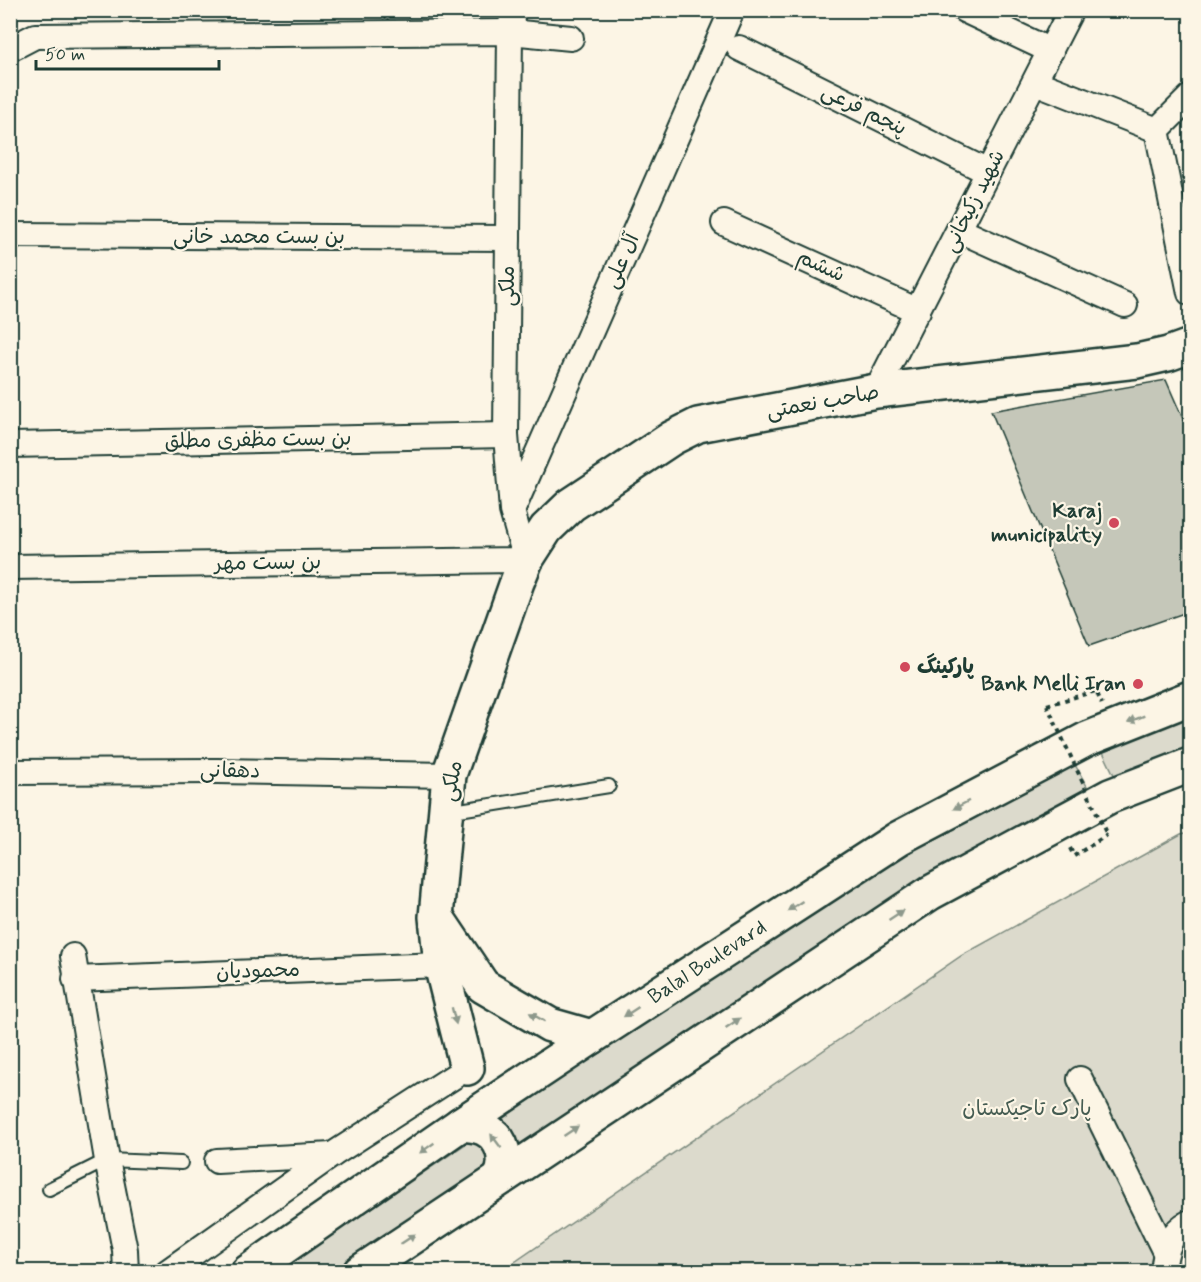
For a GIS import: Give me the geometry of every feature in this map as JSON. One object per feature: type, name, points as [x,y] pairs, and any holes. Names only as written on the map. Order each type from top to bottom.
[{"type":"main road","name":"صاحب نعمتی","points":[[521,571],[546,529],[571,505],[672,438],[698,425],[876,391],[1137,361],[1191,346]]},
{"type":"main road","name":"ملکی","points":[[467,1068],[441,965],[436,917],[449,775],[521,571]]},
{"type":"main road","name":"Balal Boulevard","points":[[248,1272],[461,1124],[899,838],[1087,739],[1191,698]]},
{"type":"main road","points":[[360,1272],[930,893],[1110,796],[1191,765]]},
{"type":"main road","points":[[436,917],[483,986],[550,1025],[592,1037]]},
{"type":"main road","points":[[461,1124],[484,1128],[499,1144],[505,1154],[506,1168],[500,1178]]},
{"type":"street","name":"آل علی","points":[[512,512],[732,10]]},
{"type":"street","points":[[964,10],[1051,51]]},
{"type":"street","name":"شهید زکیخانی","points":[[876,391],[1071,10]]},
{"type":"street","name":"ملکی","points":[[511,21],[506,435],[512,512],[521,571]]},
{"type":"street","points":[[11,48],[35,36],[511,21],[572,38]]},
{"type":"street","name":"پنجم فرعی","points":[[739,48],[988,172]]},
{"type":"street","points":[[1035,82],[1157,130]]},
{"type":"street","points":[[1157,130],[1191,98]]},
{"type":"street","points":[[1157,130],[1191,293]]},
{"type":"street","name":"ششم","points":[[724,223],[918,311]]},
{"type":"street","points":[[959,230],[1125,304]]},
{"type":"street","name":"بن بست محمد خانی","points":[[10,235],[508,238]]},
{"type":"street","name":"بن بست مظفری مطلق","points":[[10,445],[506,435]]},
{"type":"street","name":"بن بست مهر","points":[[10,567],[521,571]]},
{"type":"street","name":"دهقانی","points":[[10,772],[217,771],[449,775]]},
{"type":"street","name":"محمودیان","points":[[126,1272],[125,1250],[107,1161],[74,968],[441,965]]},
{"type":"street","points":[[167,1272],[332,1155],[467,1068]]},
{"type":"street","points":[[1080,1080],[1164,1262]]},
{"type":"street","points":[[217,1161],[332,1155]]},
{"type":"street","points":[[1164,1262],[1180,1227],[1191,1222]]},
{"type":"lane","points":[[446,812],[609,786]]},
{"type":"lane","points":[[49,1189],[107,1161],[181,1162]]},
{"type":"path","points":[[1074,856],[1107,835],[1047,705],[1096,691]]},
{"type":"green space","points":[[1190,713],[1190,751],[1117,781],[1101,748]]},
{"type":"green space","points":[[1074,763],[1092,795],[598,1094],[338,1271],[278,1272],[745,953],[909,848]]},
{"type":"green space","name":"پارک تاجیکستان","points":[[1190,832],[1190,1271],[500,1272],[961,956],[1181,834]]},
{"type":"building","name":"Karaj municipality","points":[[1166,380],[1190,435],[1190,611],[1089,646],[991,411]]},
{"type":"place","name":"Karaj municipality","points":[[1114,523]]},
{"type":"place","name":"پارکینگ","points":[[905,667]]},
{"type":"place","name":"Bank Melli Iran","points":[[1138,684]]}]
